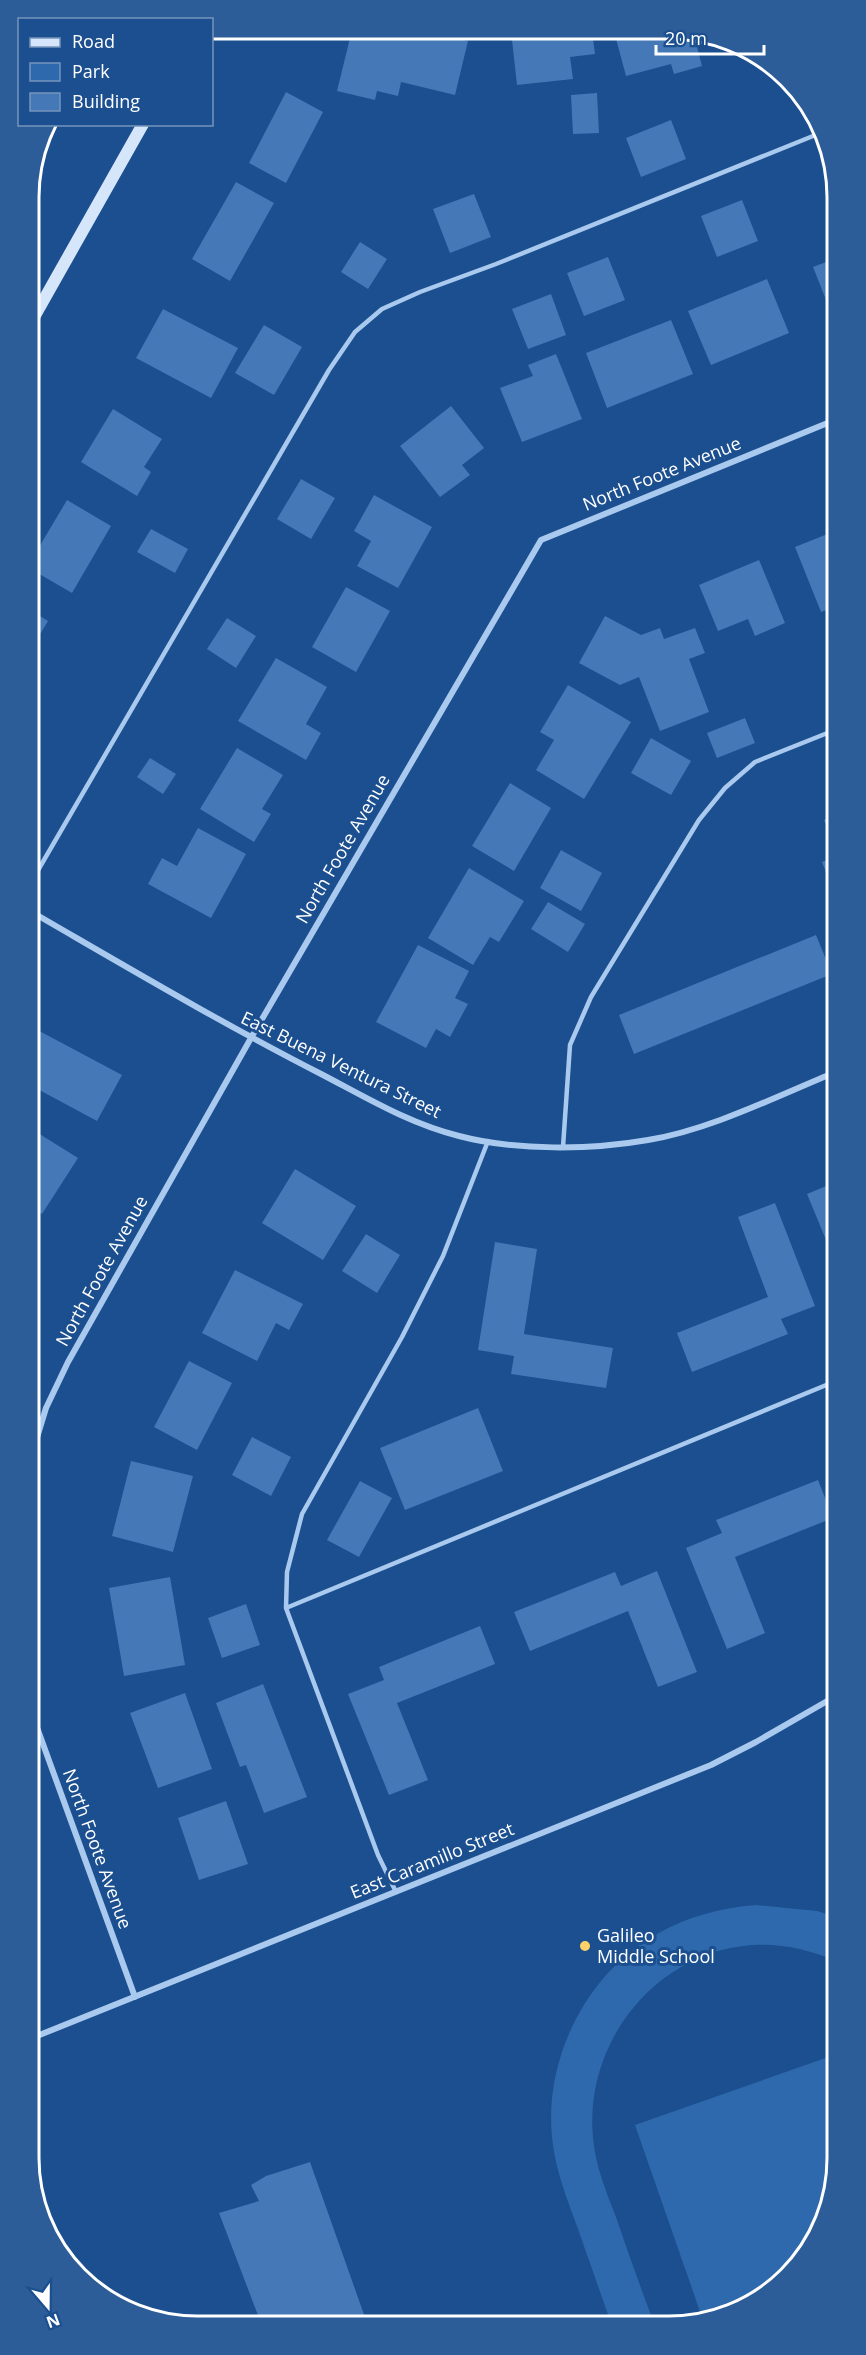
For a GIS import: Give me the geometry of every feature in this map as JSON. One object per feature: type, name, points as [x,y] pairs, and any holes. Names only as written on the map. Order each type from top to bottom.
[{"type":"main road","points":[[39,308],[142,126]]},
{"type":"street","name":"North Foote Avenue","points":[[39,1431],[46,1408],[68,1362],[250,1038],[541,540],[827,423]]},
{"type":"street","name":"East Buena Ventura Street","points":[[39,916],[250,1038],[418,1124],[460,1137],[563,1147],[648,1140],[686,1132],[827,1076]]},
{"type":"street","name":"East Caramillo Street","points":[[39,2034],[711,1765],[827,1701]]},
{"type":"street","name":"North Foote Avenue","points":[[39,1733],[135,1997]]},
{"type":"lane","points":[[39,868],[329,369],[355,332],[382,309],[420,291],[496,264],[815,136]]},
{"type":"lane","points":[[563,1147],[570,1045],[591,997],[699,820],[725,788],[755,762],[827,733]]},
{"type":"lane","points":[[396,1892],[378,1855],[286,1608],[287,1572],[302,1514],[402,1336],[443,1256],[488,1141]]},
{"type":"lane","points":[[286,1608],[827,1385]]},
{"type":"green space","points":[[756,1905],[827,1914],[827,1958],[774,1945],[752,1945],[717,1951],[685,1965],[657,1984],[633,2008],[614,2036],[601,2068],[593,2102],[594,2148],[602,2179],[651,2316],[609,2316],[566,2195],[554,2149],[551,2107],[555,2077],[563,2048],[575,2021],[591,1995],[610,1971],[632,1951],[669,1928],[693,1918],[730,1908]]},
{"type":"green space","points":[[827,2058],[827,2169],[824,2189],[815,2219],[806,2237],[788,2262],[773,2277],[748,2295],[730,2304],[700,2313],[635,2125]]},
{"type":"building","points":[[350,39],[459,39],[468,41],[455,95],[401,82],[398,96],[377,91],[375,100],[337,91]]},
{"type":"building","points":[[512,39],[593,39],[595,54],[570,57],[573,79],[517,85]]},
{"type":"building","points":[[616,39],[680,39],[695,41],[702,66],[674,74],[671,64],[626,76]]},
{"type":"building","points":[[286,92],[323,112],[286,183],[249,163]]},
{"type":"building","points":[[597,93],[599,133],[573,134],[571,95]]},
{"type":"building","points":[[671,120],[686,159],[641,177],[626,138]]},
{"type":"building","points":[[236,182],[274,203],[230,281],[192,259]]},
{"type":"building","points":[[474,194],[491,237],[450,253],[433,209]]},
{"type":"building","points":[[742,200],[758,241],[717,257],[701,216]]},
{"type":"building","points":[[360,242],[387,259],[368,289],[341,272]]},
{"type":"building","points":[[608,257],[625,300],[584,316],[567,273]]},
{"type":"building","points":[[827,262],[827,302],[813,267]]},
{"type":"building","points":[[767,279],[789,333],[711,365],[688,311]]},
{"type":"building","points":[[551,294],[566,335],[528,349],[512,309]]},
{"type":"building","points":[[163,309],[238,348],[211,398],[136,358]]},
{"type":"building","points":[[671,320],[693,374],[607,408],[586,353]]},
{"type":"building","points":[[264,325],[302,347],[274,395],[235,373]]},
{"type":"building","points":[[556,354],[582,419],[522,442],[500,388],[533,376],[528,365]]},
{"type":"building","points":[[451,406],[484,448],[462,465],[470,475],[440,497],[400,446]]},
{"type":"building","points":[[113,409],[162,439],[144,467],[151,472],[137,496],[81,462]]},
{"type":"building","points":[[301,479],[335,498],[311,539],[277,519]]},
{"type":"building","points":[[374,495],[432,527],[398,588],[357,566],[371,541],[354,531]]},
{"type":"building","points":[[67,500],[111,526],[72,593],[39,574],[39,547]]},
{"type":"building","points":[[151,529],[188,549],[175,573],[137,552]]},
{"type":"building","points":[[827,534],[827,610],[821,612],[795,547]]},
{"type":"building","points":[[759,560],[785,623],[755,636],[748,619],[718,631],[699,585]]},
{"type":"building","points":[[346,587],[390,611],[356,672],[312,647]]},
{"type":"building","points":[[39,616],[48,621],[39,636]]},
{"type":"building","points":[[605,616],[641,635],[660,628],[664,639],[695,628],[705,653],[689,659],[709,712],[660,731],[639,677],[620,685],[579,663]]},
{"type":"building","points":[[227,618],[256,636],[236,668],[207,649]]},
{"type":"building","points":[[276,658],[327,687],[306,724],[321,733],[306,760],[238,721]]},
{"type":"building","points":[[568,685],[631,722],[584,799],[536,770],[554,740],[540,732]]},
{"type":"building","points":[[745,718],[755,743],[717,758],[707,733]]},
{"type":"building","points":[[651,738],[691,761],[671,795],[631,773]]},
{"type":"building","points":[[237,748],[283,775],[262,809],[271,814],[254,842],[200,809]]},
{"type":"building","points":[[150,758],[176,774],[163,794],[137,777]]},
{"type":"building","points":[[510,783],[551,808],[514,871],[472,846]]},
{"type":"building","points":[[198,828],[246,854],[211,918],[148,884],[162,858],[177,866]]},
{"type":"building","points":[[561,850],[602,873],[581,911],[540,888]]},
{"type":"building","points":[[827,860],[827,875],[822,862]]},
{"type":"building","points":[[469,868],[524,901],[499,942],[490,937],[473,965],[428,938]]},
{"type":"building","points":[[548,902],[585,924],[568,952],[531,929]]},
{"type":"building","points":[[816,935],[827,962],[827,976],[634,1054],[619,1015]]},
{"type":"building","points":[[418,945],[469,971],[455,998],[468,1004],[450,1037],[436,1029],[426,1048],[376,1022]]},
{"type":"building","points":[[39,1031],[122,1075],[97,1121],[39,1090]]},
{"type":"building","points":[[39,1134],[78,1158],[42,1214],[39,1212]]},
{"type":"building","points":[[295,1169],[356,1206],[323,1260],[262,1223]]},
{"type":"building","points":[[827,1186],[827,1242],[807,1194]]},
{"type":"building","points":[[775,1203],[815,1306],[781,1319],[788,1334],[692,1372],[677,1333],[768,1297],[738,1217]]},
{"type":"building","points":[[366,1234],[400,1255],[377,1293],[342,1271]]},
{"type":"building","points":[[495,1242],[537,1249],[524,1334],[613,1348],[606,1388],[511,1374],[514,1356],[478,1350]]},
{"type":"building","points":[[235,1270],[303,1304],[289,1330],[276,1323],[257,1361],[202,1333]]},
{"type":"building","points":[[189,1361],[232,1383],[197,1450],[154,1427]]},
{"type":"building","points":[[478,1408],[503,1471],[405,1510],[380,1448]]},
{"type":"building","points":[[252,1437],[291,1457],[271,1496],[232,1475]]},
{"type":"building","points":[[131,1461],[193,1476],[173,1552],[112,1536]]},
{"type":"building","points":[[818,1480],[827,1503],[827,1520],[735,1557],[765,1633],[727,1649],[686,1548],[722,1533],[716,1520]]},
{"type":"building","points":[[360,1481],[392,1498],[359,1557],[327,1540]]},
{"type":"building","points":[[657,1571],[697,1672],[658,1687],[628,1611],[530,1651],[514,1612],[615,1572],[621,1586]]},
{"type":"building","points":[[170,1577],[185,1665],[124,1676],[109,1588]]},
{"type":"building","points":[[246,1604],[260,1645],[222,1658],[208,1618]]},
{"type":"building","points":[[480,1626],[495,1664],[397,1703],[428,1780],[389,1795],[348,1694],[384,1680],[379,1667]]},
{"type":"building","points":[[263,1684],[307,1797],[264,1813],[246,1765],[240,1767],[216,1703]]},
{"type":"building","points":[[185,1693],[212,1769],[158,1788],[130,1713]]},
{"type":"building","points":[[226,1801],[248,1864],[199,1880],[178,1818]]},
{"type":"building","points":[[310,2162],[365,2316],[258,2316],[219,2213],[259,2201],[251,2185],[266,2176]]},
{"type":"place","name":"Galileo Middle School","points":[[585,1946]]}]
